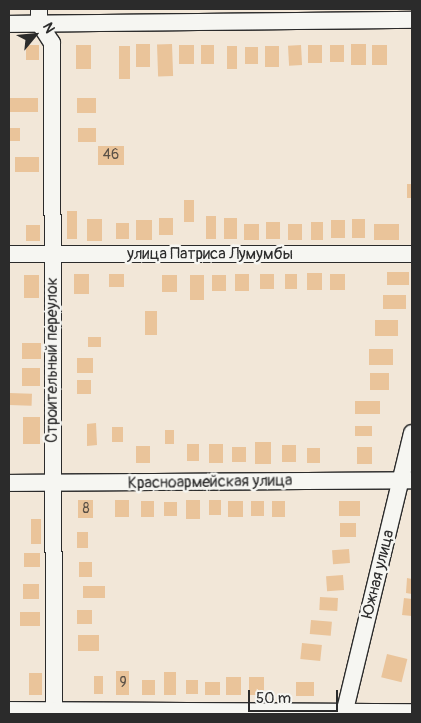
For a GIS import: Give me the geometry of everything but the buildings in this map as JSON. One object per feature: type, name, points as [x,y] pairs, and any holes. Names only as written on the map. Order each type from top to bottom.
[{"type":"street","points":[[9,24],[39,16],[291,14],[412,20]]},
{"type":"street","name":"Строительный переулок","points":[[39,16],[52,43],[54,713]]},
{"type":"street","name":"улица Патриса Лумумбы","points":[[9,254],[412,254]]},
{"type":"street","name":"Южная улица","points":[[344,713],[407,480],[412,433]]},
{"type":"street","name":"Красноармейская улица","points":[[9,483],[407,480]]},
{"type":"street","points":[[9,710],[54,713],[412,712]]}]
